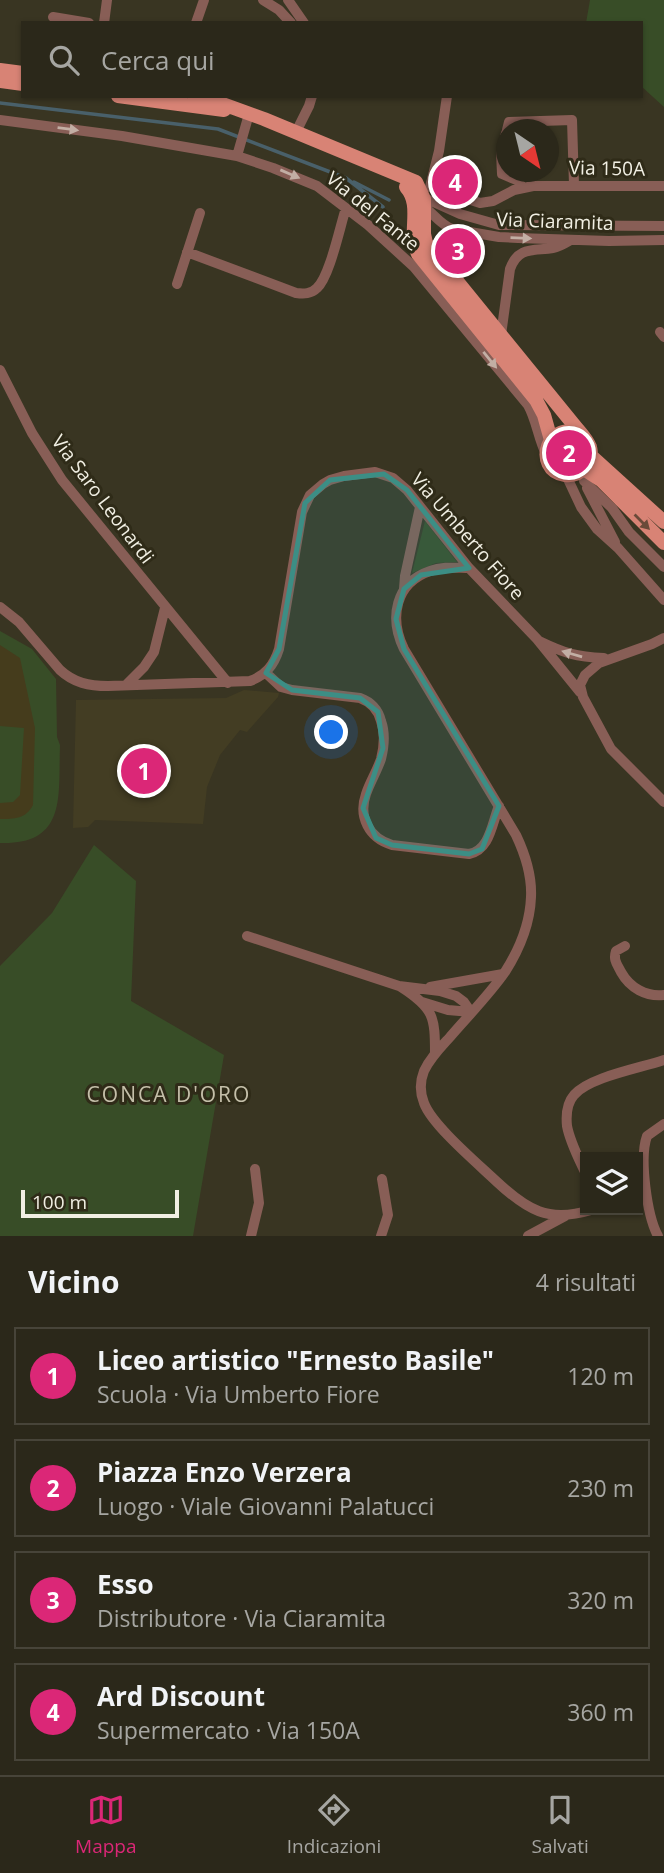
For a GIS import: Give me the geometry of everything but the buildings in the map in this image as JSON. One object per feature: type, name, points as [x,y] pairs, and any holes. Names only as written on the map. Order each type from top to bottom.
[{"type":"main road","points":[[0,70],[21,73]]},
{"type":"main road","points":[[0,81],[21,84]]},
{"type":"main road","points":[[132,98],[244,116],[296,132],[393,173],[410,191],[422,195]]},
{"type":"main road","points":[[204,98],[244,116]]},
{"type":"main road","points":[[422,195],[426,243],[588,442],[590,455],[587,465],[577,477]]},
{"type":"main road","points":[[422,195],[413,241],[418,254],[536,400],[544,415],[551,440]]},
{"type":"main road","points":[[584,437],[570,431],[551,440],[547,456],[551,466],[561,473],[601,480],[664,543]]},
{"type":"main road","points":[[590,455],[664,522]]},
{"type":"street","points":[[104,21],[107,0]]},
{"type":"street","points":[[197,21],[204,0]]},
{"type":"street","points":[[263,0],[279,10],[289,21]]},
{"type":"street","points":[[288,0],[303,21]]},
{"type":"street","points":[[53,17],[77,21]]},
{"type":"street","points":[[296,132],[311,98]]},
{"type":"street","points":[[446,227],[422,195],[439,151],[447,98]]},
{"type":"street","points":[[238,153],[244,116]]},
{"type":"street","name":"Via del Fante","points":[[0,120],[238,153],[317,186],[396,250],[420,274],[528,405],[547,456]]},
{"type":"street","points":[[559,120],[572,120],[574,185]]},
{"type":"street","points":[[519,182],[521,188]]},
{"type":"street","name":"Via 150A","points":[[422,195],[486,203],[521,188],[533,186],[664,186]]},
{"type":"street","name":"Via Ciaramita","points":[[422,195],[447,209],[509,226],[664,226]]},
{"type":"street","points":[[187,252],[296,293],[307,293],[316,289],[324,278],[346,208]]},
{"type":"street","points":[[177,284],[200,213]]},
{"type":"street","points":[[426,243],[436,228],[446,227]]},
{"type":"street","name":"Via Ciaramita","points":[[446,227],[499,237],[664,240]]},
{"type":"street","points":[[501,335],[512,262],[517,256],[531,250],[556,248],[572,240]]},
{"type":"street","points":[[396,250],[428,267]]},
{"type":"street","name":"Via Saro Leonardi","points":[[0,370],[32,433],[62,480],[228,683]]},
{"type":"street","name":"Via Umberto Fiore","points":[[265,673],[279,649],[302,512],[310,495],[323,484],[344,476],[375,472],[384,474],[400,483],[469,568],[537,639],[580,692],[611,749],[664,802]]},
{"type":"street","points":[[577,477],[586,504],[615,515]]},
{"type":"street","points":[[577,477],[612,508],[629,532],[664,567]]},
{"type":"street","points":[[577,477],[576,498],[590,521],[664,600]]},
{"type":"street","points":[[420,507],[404,589],[396,609],[399,639],[520,844],[531,889],[530,910],[521,940],[503,974],[435,1054],[425,1071],[421,1088],[424,1104],[435,1120],[518,1201],[543,1213],[565,1216]]},
{"type":"street","points":[[598,509],[618,548]]},
{"type":"street","points":[[404,589],[411,582],[439,568],[469,568]]},
{"type":"street","points":[[0,607],[19,622],[67,677],[85,684],[228,683],[250,681],[265,673],[281,687],[292,690],[352,695],[368,700],[378,712],[383,727],[383,748],[366,792],[363,816],[370,831],[384,843],[476,853],[487,842],[499,806]]},
{"type":"street","points":[[126,685],[144,667],[153,652],[165,608]]},
{"type":"street","points":[[580,692],[588,670],[610,658],[664,638]]},
{"type":"street","name":"Via Umberto Fiore","points":[[537,639],[563,652],[582,657],[610,658]]},
{"type":"street","points":[[247,936],[399,986],[423,988],[456,996],[471,1012]]},
{"type":"street","points":[[625,946],[616,951],[614,956],[625,980],[637,990],[657,996],[664,995]]},
{"type":"street","points":[[423,988],[503,974]]},
{"type":"street","points":[[399,986],[427,1007],[433,1020],[435,1054]]},
{"type":"street","points":[[422,1002],[448,1010],[471,1012]]},
{"type":"street","points":[[580,1161],[567,1126],[567,1113],[573,1096],[590,1083],[664,1060]]},
{"type":"street","points":[[658,1236],[643,1193],[645,1140],[650,1133],[664,1124]]},
{"type":"street","points":[[251,1236],[259,1203],[256,1169]]},
{"type":"street","points":[[381,1236],[388,1214],[382,1179]]},
{"type":"street","points":[[528,1236],[565,1216],[580,1213]]},
{"type":"highlighted area","points":[[384,474],[407,490],[469,568],[421,575],[404,589],[396,619],[404,649],[499,806],[482,849],[469,854],[392,845],[376,838],[363,808],[383,748],[378,712],[360,698],[292,690],[266,673],[279,649],[305,503],[330,480]]},
{"type":"shaded area","points":[[244,690],[279,693],[247,732],[240,730],[220,755],[207,787],[203,824],[95,820],[88,827],[73,828],[76,700],[226,698]]},
{"type":"green space","points":[[590,0],[664,0],[664,107],[643,88],[643,21],[586,21]]},
{"type":"green space","points":[[568,440],[577,444],[581,453],[577,462],[568,466],[559,462],[555,453],[559,444]]},
{"type":"green space","points":[[425,521],[457,562],[436,563],[412,573]]},
{"type":"green space","points":[[0,631],[32,649],[56,679],[57,737],[60,745],[58,799],[55,814],[48,826],[38,836],[0,843]]},
{"type":"green space","points":[[94,845],[136,881],[131,1001],[224,1055],[193,1236],[0,1236],[0,966],[52,913]]},
{"type":"sand","points":[[0,645],[20,658],[35,728],[33,805],[23,816],[10,819],[0,819],[0,803],[13,802],[20,795],[24,728],[0,726]]},
{"type":"waterway","points":[[0,103],[218,129],[346,178],[383,207]]},
{"type":"waterway","points":[[354,182],[389,200]]},
{"type":"place","name":"Ard Discount","points":[[455,182]]},
{"type":"place","name":"Esso","points":[[458,251]]},
{"type":"place","name":"Piazza Enzo Verzera","points":[[569,453]]},
{"type":"place","name":"Liceo artistico \"Ernesto Basile\"","points":[[144,771]]},
{"type":"district","name":"CONCA D'ORO","points":[[169,1094]]}]
